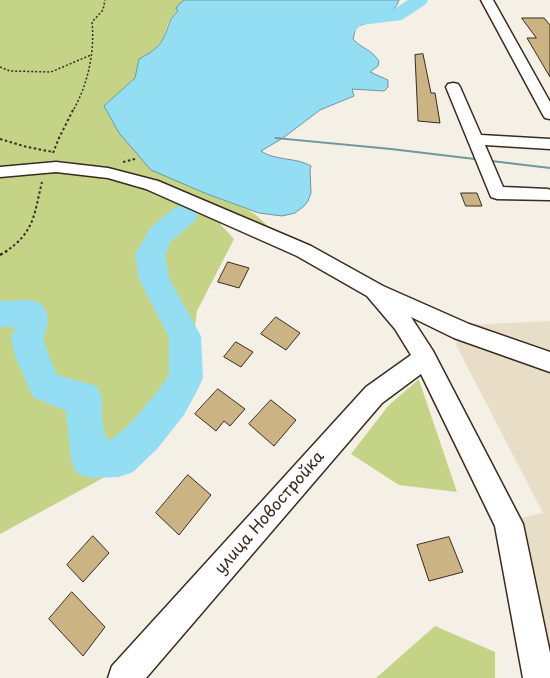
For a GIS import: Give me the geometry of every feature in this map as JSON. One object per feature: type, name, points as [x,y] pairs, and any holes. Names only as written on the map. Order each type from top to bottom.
[{"type":"street","points":[[487,0],[550,115]]},
{"type":"street","points":[[452,86],[497,193],[548,194]]},
{"type":"street","points":[[474,139],[550,144]]},
{"type":"street","points":[[0,172],[54,160],[108,172],[152,185],[304,251],[374,290],[462,331],[550,362]]},
{"type":"street","points":[[374,290],[403,323],[425,358],[509,524],[538,678]]},
{"type":"street","name":"улица Новостройка","points":[[124,678],[374,395],[425,358]]},
{"type":"path","points":[[0,255],[17,244],[31,227],[41,183],[54,160],[83,91],[94,34],[92,22],[103,10],[105,0]]},
{"type":"path","points":[[0,67],[10,71],[52,72],[91,55]]},
{"type":"path","points":[[0,139],[26,147],[54,160]]},
{"type":"shaded area","points":[[550,321],[550,659],[517,519],[543,513],[456,345],[465,325]]},
{"type":"green space","points":[[0,0],[185,0],[168,23],[163,39],[154,50],[139,59],[135,78],[104,106],[191,187],[250,211],[273,231],[154,179],[143,177],[149,191],[175,199],[214,217],[234,239],[197,311],[184,413],[127,465],[0,534]]},
{"type":"green space","points":[[419,379],[457,492],[399,485],[351,454],[388,406]]},
{"type":"green space","points":[[435,626],[495,652],[495,678],[376,678]]},
{"type":"water","points":[[185,0],[399,0],[392,11],[381,18],[356,27],[353,39],[373,54],[379,61],[378,66],[370,72],[388,80],[388,87],[384,91],[352,89],[354,96],[320,110],[283,138],[261,151],[273,156],[299,161],[311,166],[311,193],[304,206],[295,213],[282,216],[259,213],[207,194],[151,170],[119,133],[104,106],[135,78],[139,59],[161,43],[170,22],[178,11],[176,9],[178,5]]},
{"type":"building","points":[[522,18],[544,18],[550,25],[550,77],[527,38],[536,38]]},
{"type":"building","points":[[423,54],[431,93],[435,93],[440,123],[418,121],[415,55]]},
{"type":"building","points":[[461,193],[477,193],[482,206],[466,206]]},
{"type":"building","points":[[228,262],[249,268],[239,288],[218,282]]},
{"type":"building","points":[[276,317],[300,333],[286,350],[261,334]]},
{"type":"building","points":[[236,342],[253,352],[241,367],[224,357]]},
{"type":"building","points":[[218,389],[245,409],[230,426],[224,421],[216,431],[195,414]]},
{"type":"building","points":[[271,400],[296,420],[274,446],[249,424]]},
{"type":"building","points":[[188,475],[211,495],[179,535],[156,513]]},
{"type":"building","points":[[93,536],[109,553],[83,582],[67,565]]},
{"type":"building","points":[[449,537],[463,572],[429,581],[417,545]]},
{"type":"building","points":[[72,592],[105,627],[83,656],[49,619]]},
{"type":"waterway","points":[[340,35],[356,20],[396,16],[420,0]]},
{"type":"waterway","points":[[276,138],[391,149],[550,168]]},
{"type":"waterway","points":[[0,314],[31,313],[32,324],[27,338],[32,356],[45,386],[60,393],[84,398],[84,420],[90,459],[119,458],[144,436],[171,403],[186,378],[185,336],[154,279],[150,255],[160,235],[184,215]]}]
